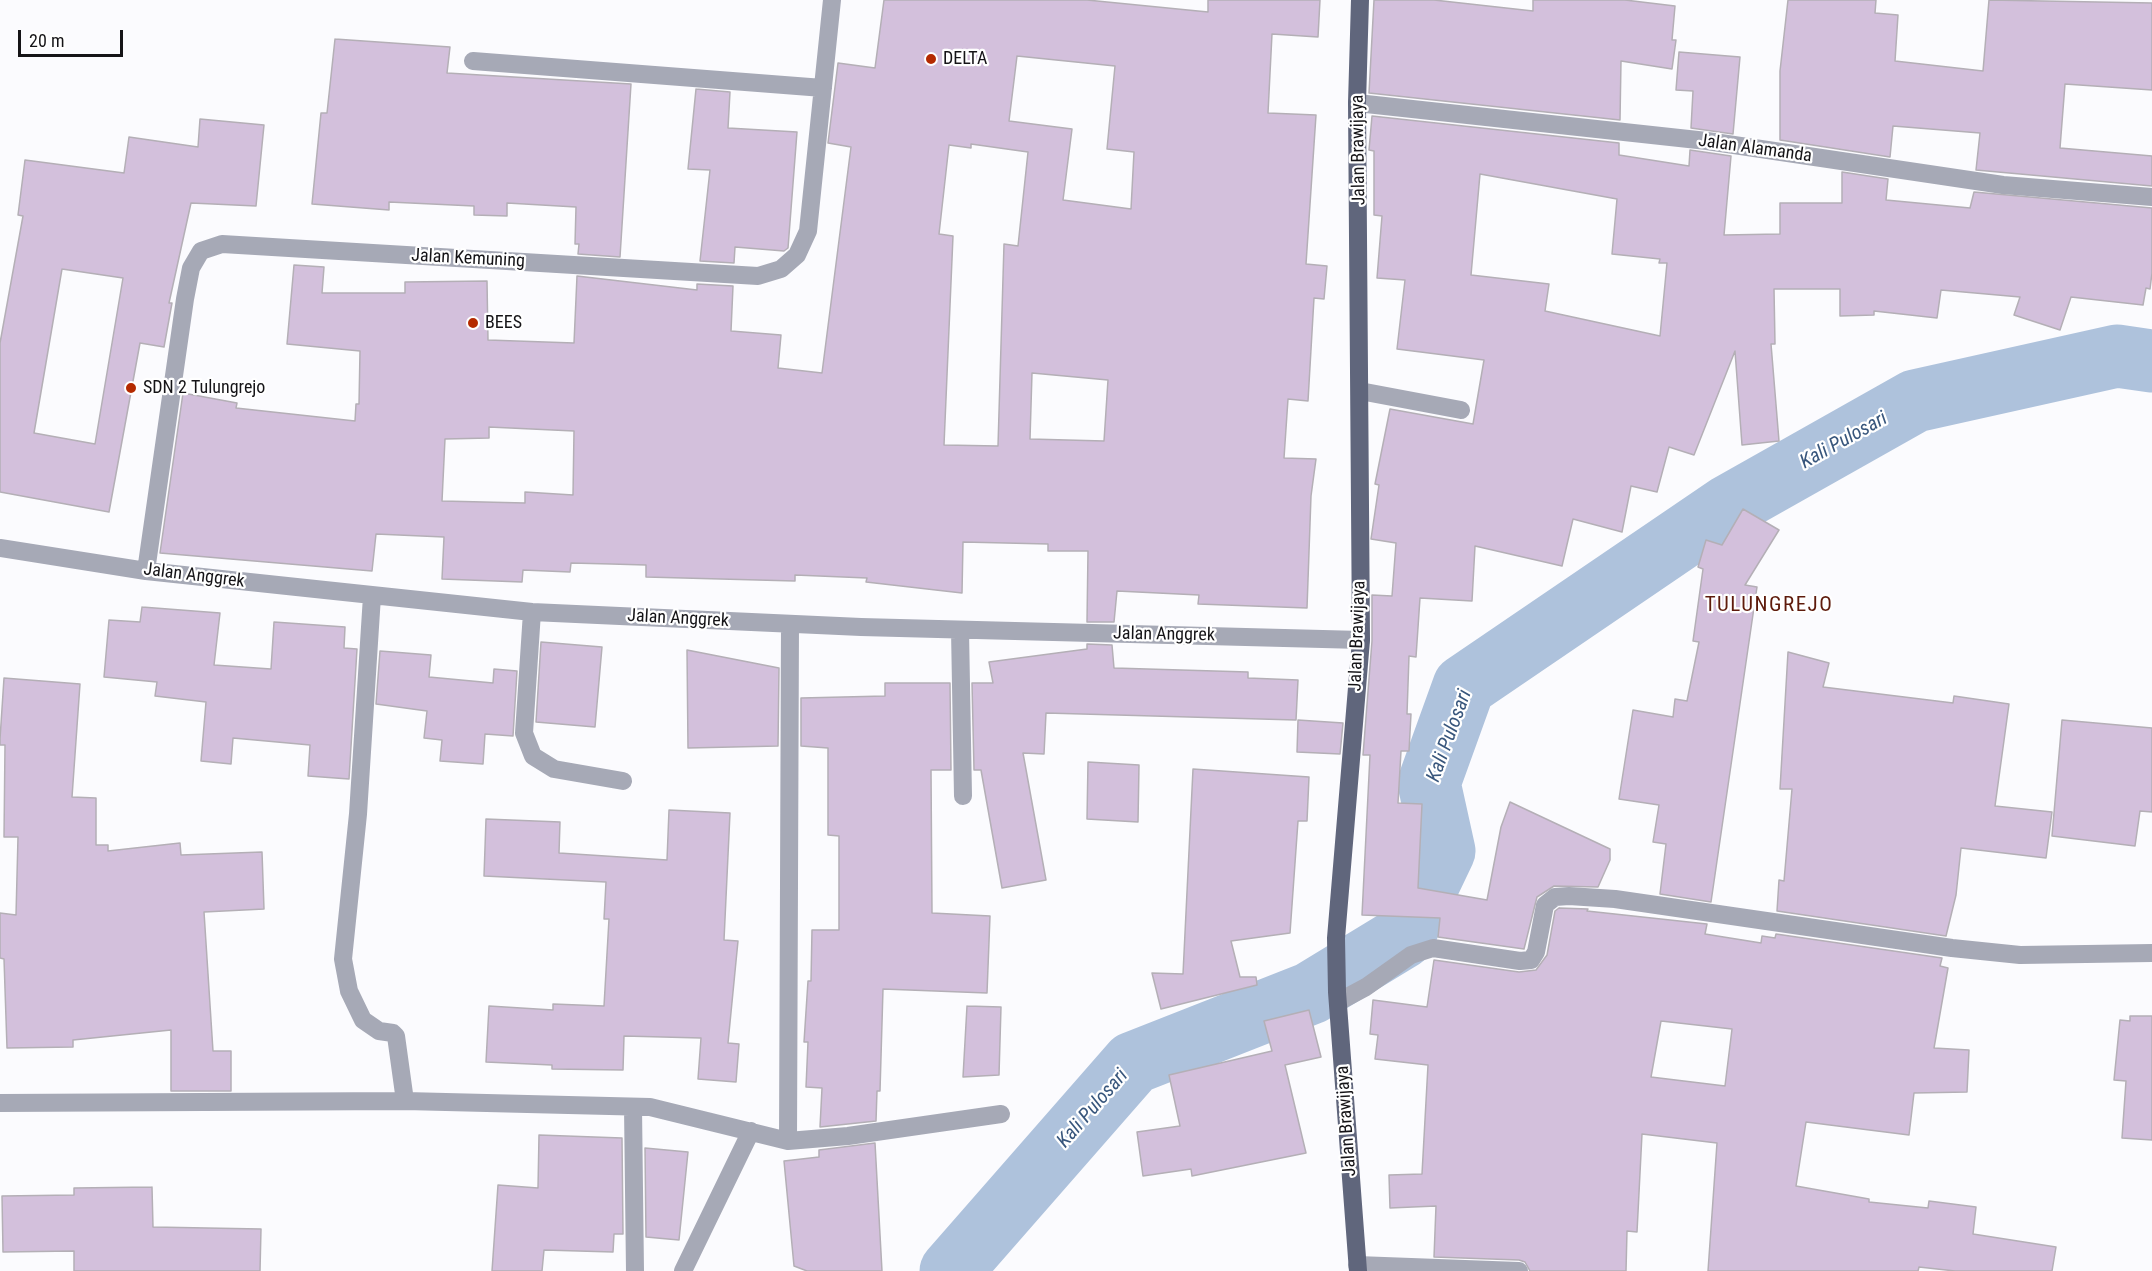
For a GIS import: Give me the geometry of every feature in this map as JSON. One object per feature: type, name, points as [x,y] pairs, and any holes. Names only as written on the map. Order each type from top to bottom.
[{"type":"main road","name":"Jalan Brawijaya","points":[[1357,1268],[1337,997],[1336,938],[1360,640],[1358,103],[1360,0]]},
{"type":"street","name":"Jalan Kemuning","points":[[146,571],[185,299],[191,268],[201,251],[222,244],[758,276],[780,269],[797,255],[808,231],[832,0]]},
{"type":"street","points":[[473,61],[823,88]]},
{"type":"street","name":"Jalan Alamanda","points":[[1358,103],[1707,141],[2003,185],[2152,197]]},
{"type":"street","points":[[1360,391],[1461,410]]},
{"type":"street","name":"Jalan Anggrek","points":[[0,548],[146,571],[532,612],[960,630],[1360,640]]},
{"type":"street","points":[[372,596],[358,814],[343,959],[350,991],[363,1020],[379,1031],[393,1033],[396,1036],[405,1101]]},
{"type":"street","points":[[532,612],[524,733],[533,756],[554,769],[622,781]]},
{"type":"street","points":[[788,1141],[790,624]]},
{"type":"street","points":[[960,630],[963,796]]},
{"type":"street","points":[[1337,997],[1366,987],[1411,955],[1433,948],[1520,961],[1531,960],[1536,952],[1545,905],[1555,897],[1569,896],[1615,899],[1952,948],[2020,955],[2152,954]]},
{"type":"street","points":[[0,1103],[405,1101],[650,1107],[788,1141],[848,1136],[1001,1114]]},
{"type":"street","points":[[633,1107],[635,1271]]},
{"type":"street","points":[[683,1271],[751,1131]]},
{"type":"street","points":[[1357,1268],[1519,1271]]},
{"type":"building","points":[[884,0],[1087,0],[1208,12],[1208,0],[1320,0],[1318,37],[1272,34],[1268,113],[1316,115],[1306,264],[1327,266],[1324,299],[1314,298],[1308,401],[1288,399],[1284,458],[1316,459],[1311,496],[1307,608],[1198,604],[1199,595],[1117,591],[1114,622],[1087,622],[1088,551],[1048,551],[1048,544],[963,542],[962,593],[866,582],[867,578],[795,575],[795,581],[646,577],[646,565],[611,564],[571,563],[570,572],[523,570],[522,582],[442,579],[444,537],[376,534],[372,571],[160,553],[183,393],[237,403],[236,408],[355,421],[356,404],[359,404],[360,351],[287,344],[294,265],[324,267],[322,293],[405,293],[405,282],[487,281],[488,340],[574,343],[577,276],[697,290],[697,284],[733,286],[731,331],[781,335],[778,368],[822,373],[851,147],[828,143],[838,63],[875,68]],"holes":[[[1017,56],[1115,66],[1107,149],[1134,152],[1131,209],[1063,200],[1072,129],[1009,121]],[[971,144],[1028,152],[1018,246],[1004,244],[998,446],[944,445],[953,236],[939,234],[949,145],[971,148]],[[1032,373],[1108,380],[1104,441],[1030,439]],[[489,427],[574,431],[573,495],[525,492],[525,503],[442,501],[445,439],[489,438]]]},
{"type":"building","points":[[1374,0],[1434,0],[1533,11],[1533,0],[1625,0],[1675,6],[1672,40],[1676,40],[1672,69],[1621,61],[1620,120],[1369,93]]},
{"type":"building","points":[[1788,0],[1876,0],[1875,13],[1898,15],[1895,61],[1983,71],[1989,0],[2152,3],[2152,90],[2065,84],[2060,148],[2152,156],[2152,186],[1976,170],[1980,133],[1893,126],[1890,157],[1780,140],[1780,71]]},
{"type":"building","points":[[335,39],[450,47],[447,73],[631,84],[620,257],[578,254],[579,244],[575,244],[576,207],[507,203],[507,216],[474,215],[474,206],[389,202],[389,210],[312,204],[321,113],[327,113]]},
{"type":"building","points":[[1679,52],[1740,57],[1733,134],[1691,128],[1693,91],[1676,90]]},
{"type":"building","points":[[696,89],[730,92],[728,128],[797,132],[788,248],[784,251],[735,247],[734,263],[700,261],[710,170],[688,169]]},
{"type":"building","points":[[1372,116],[1619,143],[1619,155],[1689,166],[1690,150],[1731,156],[1724,235],[1780,234],[1780,203],[1842,203],[1842,172],[1888,179],[1886,200],[1970,208],[1974,192],[2152,208],[2152,273],[2150,289],[2146,288],[2143,305],[2071,297],[2060,330],[2014,315],[2020,297],[1941,290],[1937,318],[1874,311],[1874,315],[1840,316],[1840,289],[1774,289],[1775,344],[1771,344],[1779,441],[1742,445],[1735,351],[1694,455],[1669,447],[1657,492],[1631,486],[1622,532],[1573,519],[1562,566],[1475,546],[1472,601],[1420,598],[1416,657],[1409,656],[1407,714],[1411,714],[1409,751],[1401,751],[1398,803],[1422,804],[1418,888],[1487,900],[1501,827],[1510,802],[1610,849],[1610,860],[1598,887],[1554,886],[1537,897],[1524,949],[1438,937],[1440,918],[1362,915],[1370,755],[1363,755],[1372,641],[1372,595],[1392,596],[1396,543],[1371,539],[1379,485],[1375,484],[1390,409],[1473,424],[1484,360],[1397,349],[1405,280],[1377,278],[1382,216],[1374,215],[1374,151],[1369,150]],"holes":[[[1480,174],[1617,199],[1612,254],[1660,259],[1659,263],[1667,263],[1660,336],[1545,311],[1549,284],[1471,275]]]},
{"type":"building","points":[[200,119],[264,125],[256,206],[191,203],[169,303],[172,303],[164,347],[140,343],[109,512],[0,492],[0,343],[23,216],[18,215],[25,160],[124,173],[129,137],[198,147]],"holes":[[[62,269],[123,278],[95,444],[34,433]]]},
{"type":"building","points":[[1743,509],[1779,530],[1745,585],[1757,587],[1711,902],[1660,894],[1666,844],[1653,842],[1659,805],[1619,799],[1633,710],[1673,717],[1675,699],[1687,701],[1699,642],[1693,641],[1703,569],[1698,567],[1706,540],[1722,545]]},
{"type":"building","points":[[142,607],[220,613],[214,665],[271,669],[274,622],[345,627],[344,648],[357,649],[349,779],[308,776],[310,745],[233,738],[231,764],[201,761],[206,702],[155,696],[157,682],[104,677],[109,620],[140,622]]},
{"type":"building","points":[[541,642],[602,647],[595,727],[536,722]]},
{"type":"building","points":[[1087,644],[1112,645],[1114,668],[1248,672],[1248,678],[1298,680],[1296,720],[1046,713],[1044,754],[1023,753],[1046,880],[1002,888],[981,770],[974,770],[972,683],[993,683],[989,662],[1087,649]]},
{"type":"building","points":[[687,650],[779,668],[778,746],[688,748]]},
{"type":"building","points":[[380,651],[431,655],[429,677],[493,683],[494,669],[517,671],[513,736],[485,734],[483,764],[440,761],[442,740],[424,738],[427,711],[376,704]]},
{"type":"building","points":[[1788,652],[1829,663],[1823,687],[1953,703],[1954,696],[2009,704],[1995,806],[2052,812],[2046,858],[1961,848],[1956,895],[1946,936],[1777,911],[1779,880],[1784,881],[1792,789],[1780,789]]},
{"type":"building","points":[[4,678],[80,684],[72,797],[96,798],[96,845],[108,845],[108,851],[180,843],[181,855],[262,852],[264,909],[204,912],[213,1051],[231,1051],[231,1091],[171,1091],[171,1030],[73,1040],[73,1047],[7,1048],[4,959],[0,958],[0,913],[16,915],[18,837],[4,837],[5,745],[0,745],[0,739]]},
{"type":"building","points":[[885,683],[950,683],[951,770],[931,770],[932,913],[990,916],[987,993],[883,989],[880,1091],[877,1091],[876,1121],[820,1127],[822,1088],[806,1087],[808,1042],[804,1042],[808,981],[811,981],[812,930],[839,930],[839,836],[828,835],[828,748],[801,746],[801,698],[885,696]]},
{"type":"building","points":[[1298,720],[1343,723],[1340,754],[1297,752]]},
{"type":"building","points":[[2062,720],[2152,728],[2152,812],[2140,811],[2135,846],[2052,836]]},
{"type":"building","points":[[1088,762],[1139,765],[1138,822],[1087,819]]},
{"type":"building","points":[[1193,769],[1309,777],[1307,821],[1298,821],[1290,933],[1231,941],[1240,977],[1256,977],[1257,985],[1161,1009],[1152,973],[1183,974]]},
{"type":"building","points":[[669,810],[730,813],[724,940],[738,941],[728,1043],[739,1044],[736,1082],[698,1079],[701,1038],[624,1036],[623,1070],[552,1069],[552,1065],[486,1062],[489,1006],[553,1010],[553,1004],[604,1006],[609,919],[604,919],[606,882],[484,876],[486,819],[560,822],[559,853],[667,860]]},
{"type":"building","points":[[1559,908],[1588,909],[1587,911],[1707,924],[1705,934],[1761,943],[1762,936],[1775,938],[1776,934],[1942,958],[1940,966],[1948,968],[1934,1048],[1969,1050],[1967,1092],[1914,1093],[1909,1135],[1806,1122],[1796,1186],[1869,1199],[1869,1202],[1928,1208],[1929,1201],[1976,1207],[1973,1234],[2056,1247],[2052,1271],[1955,1271],[1919,1267],[1918,1271],[1708,1271],[1717,1143],[1642,1134],[1637,1232],[1627,1231],[1626,1271],[1530,1271],[1525,1262],[1519,1260],[1434,1257],[1436,1206],[1390,1208],[1389,1175],[1422,1174],[1428,1065],[1375,1059],[1378,1035],[1370,1034],[1373,1000],[1427,1007],[1434,960],[1519,972],[1536,970],[1547,955],[1555,911]],"holes":[[[1661,1021],[1732,1029],[1725,1086],[1651,1077]]]},
{"type":"building","points":[[967,1006],[1001,1007],[999,1075],[963,1077]]},
{"type":"building","points":[[1309,1010],[1321,1057],[1285,1065],[1306,1153],[1192,1176],[1191,1169],[1143,1176],[1137,1132],[1180,1126],[1169,1075],[1272,1051],[1264,1021]]},
{"type":"building","points":[[2130,1016],[2152,1016],[2152,1140],[2122,1138],[2126,1081],[2114,1080],[2120,1020],[2130,1021]]},
{"type":"building","points":[[539,1135],[622,1138],[623,1234],[614,1234],[613,1252],[544,1250],[542,1271],[492,1271],[498,1185],[538,1188]]},
{"type":"building","points":[[875,1143],[882,1271],[807,1271],[794,1266],[784,1161],[819,1157],[819,1150]]},
{"type":"building","points":[[645,1148],[688,1152],[679,1240],[646,1237]]},
{"type":"building","points":[[152,1187],[153,1227],[261,1229],[260,1271],[74,1271],[74,1251],[3,1252],[2,1196],[74,1195],[74,1188]]},
{"type":"waterway","name":"Kali Pulosari","points":[[951,1271],[1133,1063],[1311,993],[1403,937],[1444,851],[1429,783],[1464,686],[1727,507],[1915,401],[2117,356],[2152,361]]},
{"type":"place","name":"DELTA","points":[[931,59]]},
{"type":"place","name":"BEES","points":[[473,323]]},
{"type":"place","name":"SDN 2 Tulungrejo","points":[[131,388]]},
{"type":"district","name":"TULUNGREJO","points":[[1769,606]]}]
